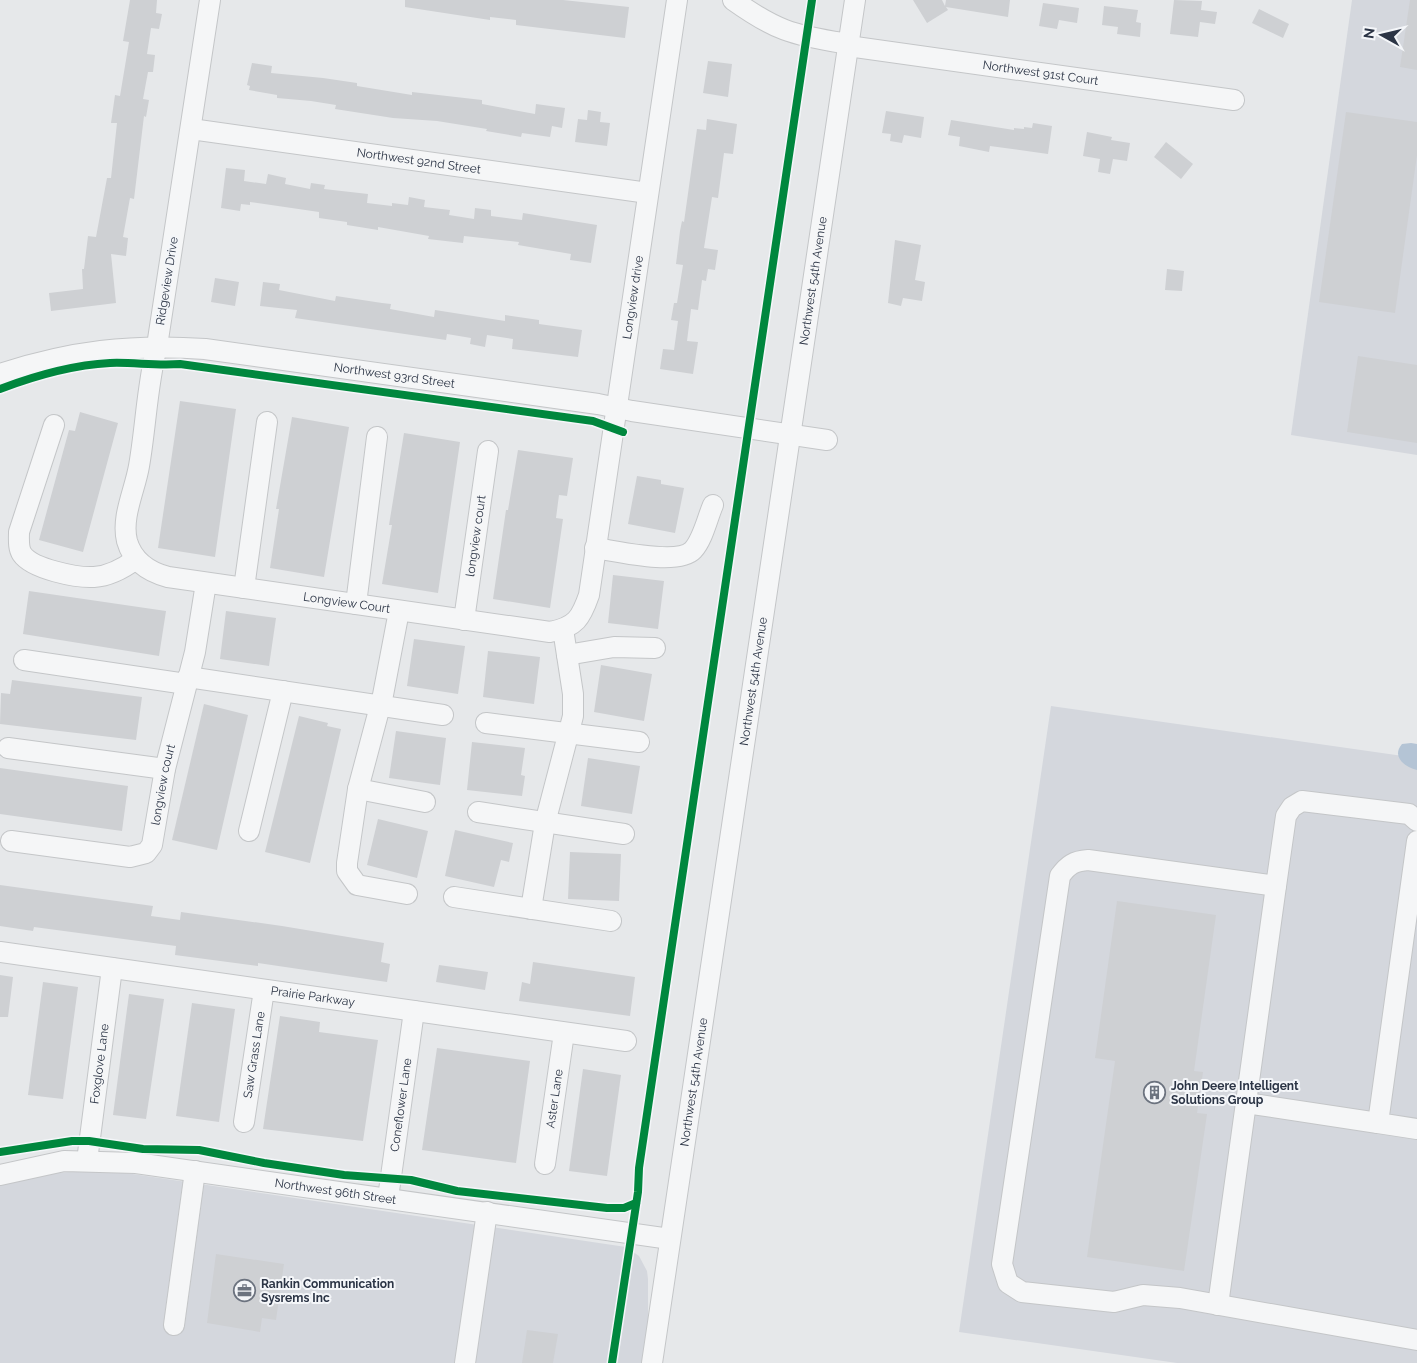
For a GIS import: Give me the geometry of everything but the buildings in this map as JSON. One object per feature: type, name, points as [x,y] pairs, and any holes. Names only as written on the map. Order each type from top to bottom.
[{"type":"street","name":"Ridgeview Drive","points":[[136,559],[127,542],[126,529],[139,467],[152,365],[157,346],[210,0]]},
{"type":"street","name":"Longview drive","points":[[563,629],[574,623],[582,614],[589,594],[677,0]]},
{"type":"street","name":"Northwest 91st Court","points":[[733,0],[760,20],[780,30],[802,37],[843,43],[848,46],[1234,100]]},
{"type":"street","name":"Northwest 54th Avenue","points":[[652,1363],[855,0]]},
{"type":"street","name":"Northwest 92nd Street","points":[[191,129],[648,193]]},
{"type":"street","name":"Northwest 93rd Street","points":[[0,374],[72,354],[157,346],[221,351],[616,407],[827,440]]},
{"type":"street","points":[[244,588],[267,422]]},
{"type":"street","points":[[54,425],[19,532],[18,542],[21,554],[29,561],[38,565],[79,577],[95,577],[112,573],[136,559]]},
{"type":"street","name":"longview court","points":[[356,604],[377,437]]},
{"type":"street","name":"longview court","points":[[464,620],[488,451]]},
{"type":"street","points":[[595,548],[667,558],[688,554],[700,537],[713,504]]},
{"type":"street","name":"Longview Court","points":[[136,559],[154,573],[206,583],[544,631],[563,629]]},
{"type":"street","name":"longview court","points":[[11,841],[137,857],[146,852],[152,845],[165,768],[187,681],[206,583]]},
{"type":"street","name":"longview court","points":[[399,611],[380,705],[358,790],[347,872],[357,885],[407,894]]},
{"type":"street","points":[[531,909],[545,823],[573,716],[573,694],[563,629]]},
{"type":"street","points":[[567,655],[614,647],[655,648]]},
{"type":"street","points":[[24,660],[283,691],[443,715]]},
{"type":"street","points":[[249,830],[283,691]]},
{"type":"street","points":[[486,723],[639,742]]},
{"type":"street","points":[[8,748],[165,768]]},
{"type":"street","points":[[358,790],[425,802]]},
{"type":"street","points":[[1218,1305],[1286,816],[1292,807],[1302,801],[1409,814],[1417,821]]},
{"type":"street","points":[[478,812],[624,834]]},
{"type":"street","points":[[1378,1123],[1417,841]]},
{"type":"street","points":[[1276,886],[1088,860],[1071,864],[1060,876],[1002,1264],[1008,1282],[1022,1292],[1114,1302],[1144,1295],[1180,1298],[1417,1340]]},
{"type":"street","points":[[454,897],[611,921]]},
{"type":"street","name":"Prairie Parkway","points":[[0,952],[626,1042]]},
{"type":"street","name":"Foxglove Lane","points":[[87,1161],[112,968]]},
{"type":"street","name":"Saw Grass Lane","points":[[244,1122],[264,990]]},
{"type":"street","name":"Coneflower Lane","points":[[388,1198],[414,1011]]},
{"type":"street","name":"Aster Lane","points":[[545,1164],[564,1032]]},
{"type":"street","points":[[1246,1103],[1417,1128]]},
{"type":"street","name":"Northwest 96th Street","points":[[0,1175],[64,1161],[136,1162],[670,1239]]},
{"type":"street","points":[[174,1325],[195,1171]]},
{"type":"street","points":[[464,1363],[487,1212]]},
{"type":"shaded area","points":[[1352,0],[1417,0],[1417,455],[1291,435]]},
{"type":"shaded area","points":[[1051,706],[1417,758],[1417,1363],[1177,1363],[959,1332]]},
{"type":"shaded area","points":[[119,1172],[626,1247],[639,1256],[647,1271],[648,1322],[642,1363],[0,1363],[0,1185],[51,1173]]},
{"type":"water","points":[[1402,744],[1417,744],[1417,770],[1404,764],[1398,753]]},
{"type":"cycle path","points":[[612,1363],[638,1192],[639,1168],[812,0]]},
{"type":"cycle path","points":[[0,389],[40,376],[82,366],[110,363],[180,364],[593,421],[623,432]]},
{"type":"cycle path","points":[[0,1152],[72,1141],[89,1141],[143,1149],[199,1150],[264,1163],[344,1175],[411,1180],[457,1191],[607,1208],[624,1208],[636,1203]]},
{"type":"place","name":"John Deere Intelligent Solutions Group","points":[[1155,1093]]},
{"type":"place","name":"Rankin Communication Sysrems Inc","points":[[245,1291]]}]
